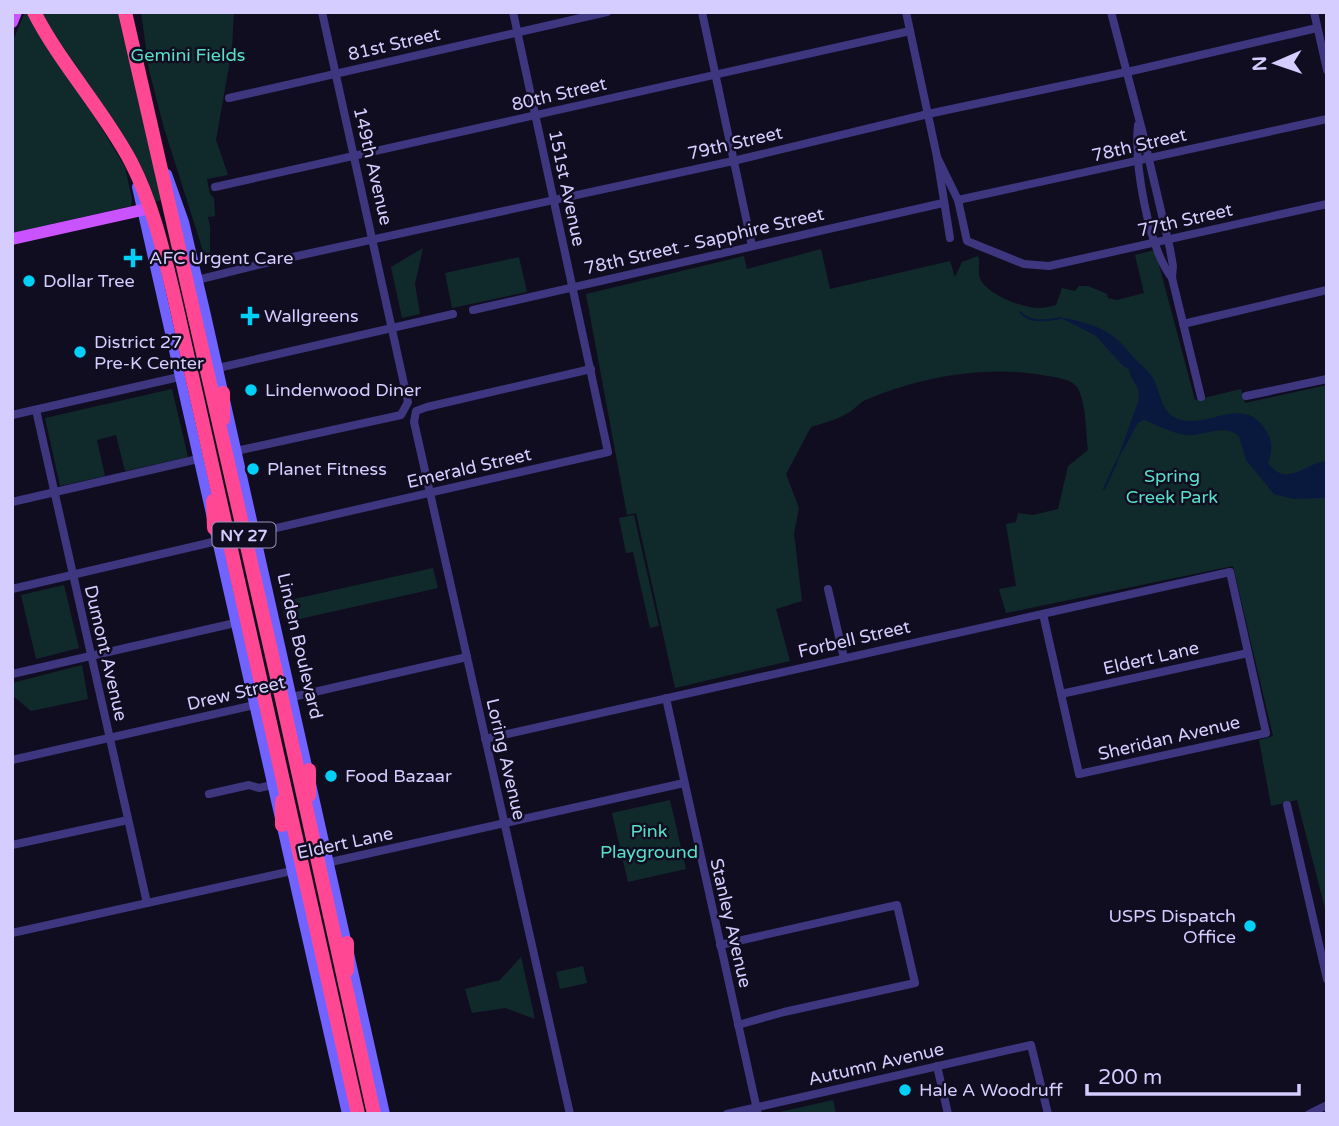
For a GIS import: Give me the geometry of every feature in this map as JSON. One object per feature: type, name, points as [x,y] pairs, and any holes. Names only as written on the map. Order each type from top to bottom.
[{"type":"highway","name":"Linden Boulevard","points":[[34,12],[51,45],[131,164],[146,209],[179,286],[250,536],[287,698],[308,821],[311,867],[338,1024],[347,1113]]},
{"type":"highway","name":"Linden Boulevard","points":[[125,12],[156,149],[212,469],[259,704],[277,780],[311,867],[347,996],[374,1111]]},
{"type":"highway","points":[[222,441],[223,393]]},
{"type":"highway","points":[[212,469],[215,535]]},
{"type":"highway","points":[[250,536],[268,591]]},
{"type":"highway","points":[[308,821],[309,770]]},
{"type":"highway","points":[[277,780],[282,825]]},
{"type":"highway","points":[[347,943],[347,996]]},
{"type":"highway","points":[[317,980],[338,1024]]},
{"type":"main road","points":[[12,22],[16,12]]},
{"type":"main road","points":[[12,239],[146,209]]},
{"type":"street","name":"149th Avenue","points":[[322,12],[392,326]]},
{"type":"street","name":"151st Avenue","points":[[513,12],[572,287]]},
{"type":"street","name":"81st Street","points":[[229,98],[607,12]]},
{"type":"street","points":[[702,12],[752,246]]},
{"type":"street","points":[[906,12],[937,157],[950,238]]},
{"type":"street","points":[[1111,12],[1149,158],[1173,266],[1172,278],[1200,397]]},
{"type":"street","points":[[1314,12],[1327,70]]},
{"type":"street","name":"79th Street","points":[[179,286],[274,261],[733,161],[928,114],[1317,28]]},
{"type":"street","name":"80th Street","points":[[215,187],[910,31]]},
{"type":"street","name":"78th Street","points":[[958,200],[1327,119]]},
{"type":"street","points":[[1139,122],[1137,162],[1156,243],[1164,268],[1172,278]]},
{"type":"street","points":[[937,157],[958,200]]},
{"type":"street","name":"77th Street","points":[[958,200],[967,242],[1024,264],[1049,267],[1327,204]]},
{"type":"street","name":"78th Street - Sapphire Street","points":[[472,310],[943,203]]},
{"type":"street","name":"Linden Boulevard","points":[[179,286],[218,368],[236,451],[250,536]]},
{"type":"street","name":"Linden Boulevard","points":[[179,286],[180,377],[235,623],[259,704]]},
{"type":"street","points":[[572,287],[591,369]]},
{"type":"street","points":[[1183,324],[1327,290]]},
{"type":"street","points":[[218,368],[453,314]]},
{"type":"street","points":[[236,451],[401,415],[408,402],[392,326]]},
{"type":"street","name":"Loring Avenue","points":[[570,1114],[414,422],[416,411],[427,407],[591,369]]},
{"type":"street","name":"Emerald Street","points":[[250,536],[608,452],[591,369]]},
{"type":"street","points":[[12,415],[180,377]]},
{"type":"street","points":[[1246,396],[1327,379]]},
{"type":"street","name":"Dumont Avenue","points":[[36,410],[146,903]]},
{"type":"street","points":[[12,502],[198,459]]},
{"type":"street","points":[[12,589],[73,575],[215,535]]},
{"type":"street","name":"Forbell Street","points":[[485,738],[1230,572],[1248,653]]},
{"type":"street","points":[[828,589],[844,658]]},
{"type":"street","name":"Linden Boulevard","points":[[268,591],[287,698],[309,770],[317,980],[347,1113]]},
{"type":"street","points":[[1043,614],[1061,694]]},
{"type":"street","points":[[12,674],[235,623]]},
{"type":"street","name":"Eldert Lane","points":[[1061,694],[1248,653]]},
{"type":"street","name":"Sheridan Avenue","points":[[1061,694],[1079,774],[1266,733],[1248,653]]},
{"type":"street","name":"Drew Street","points":[[12,760],[467,657]]},
{"type":"street","name":"Stanley Avenue","points":[[666,698],[757,1110]]},
{"type":"street","points":[[209,794],[249,785],[259,788],[277,780]]},
{"type":"street","name":"Eldert Lane","points":[[12,933],[684,783]]},
{"type":"street","points":[[1287,805],[1327,979]]},
{"type":"street","points":[[12,845],[128,820]]},
{"type":"street","name":"Linden Boulevard","points":[[282,825],[311,867],[347,943],[385,1114]]},
{"type":"street","points":[[720,945],[897,905],[915,983],[738,1025]]},
{"type":"street","name":"Autumn Avenue","points":[[727,1114],[757,1110],[1031,1045],[1048,1114]]},
{"type":"street","points":[[937,1066],[948,1114]]},
{"type":"street","points":[[1309,1114],[1327,1105]]},
{"type":"green space","points":[[25,12],[125,167],[132,199],[131,206],[12,233],[12,43]]},
{"type":"green space","points":[[39,12],[119,12],[162,200],[155,202]]},
{"type":"green space","name":"Gemini Fields","points":[[141,12],[234,12],[232,49],[216,140],[228,175],[207,179],[210,194],[214,198],[215,216],[208,217],[210,256],[203,251],[164,128],[149,70]]},
{"type":"green space","points":[[423,248],[415,284],[420,314],[402,318],[391,267]]},
{"type":"green space","name":"Spring Creek Park","points":[[821,249],[830,289],[950,261],[955,277],[962,262],[978,256],[980,278],[989,290],[1015,303],[1033,308],[1056,305],[1062,288],[1075,291],[1079,286],[1088,286],[1107,294],[1108,298],[1117,300],[1144,293],[1135,255],[1155,250],[1195,400],[1241,389],[1245,403],[1327,385],[1327,916],[1297,800],[1271,806],[1259,740],[1273,736],[1233,566],[1006,613],[999,589],[1016,586],[1006,524],[1016,522],[1018,513],[1033,515],[1058,509],[1068,466],[1088,450],[1080,392],[1074,384],[1066,380],[998,371],[931,379],[868,399],[842,416],[811,427],[786,474],[799,508],[794,533],[802,601],[776,609],[790,661],[675,688],[636,513],[627,515],[586,294],[744,256],[747,269]]},
{"type":"green space","points":[[519,257],[527,292],[452,308],[445,273]]},
{"type":"green space","points":[[172,389],[188,457],[125,471],[116,435],[97,440],[105,476],[60,486],[45,418]]},
{"type":"green space","points":[[634,515],[659,626],[650,628],[633,552],[626,553],[619,518]]},
{"type":"green space","points":[[433,568],[438,588],[286,622],[281,602]]},
{"type":"green space","points":[[64,585],[79,648],[36,659],[21,595]]},
{"type":"green space","points":[[82,665],[88,699],[31,711],[12,695],[12,683]]},
{"type":"green space","name":"Pink Playground","points":[[670,800],[686,869],[628,882],[612,813]]},
{"type":"green space","points":[[521,957],[535,1019],[505,1008],[472,1013],[465,989],[500,980]]},
{"type":"green space","points":[[583,966],[587,983],[560,989],[556,972]]},
{"type":"green space","points":[[833,1100],[836,1113],[771,1114]]},
{"type":"water","points":[[1059,317],[1093,326],[1116,338],[1150,374],[1164,405],[1174,417],[1198,421],[1235,413],[1247,414],[1257,420],[1267,432],[1271,447],[1268,463],[1282,474],[1297,472],[1327,461],[1327,498],[1293,499],[1274,494],[1246,460],[1239,436],[1221,430],[1188,435],[1144,420],[1138,423],[1116,463],[1138,402],[1137,388],[1129,369],[1123,366],[1096,336]]},
{"type":"waterway","points":[[1020,312],[1034,320],[1060,318]]},
{"type":"waterway","points":[[1104,489],[1117,461]]},
{"type":"place","name":"AFC Urgent Care","points":[[133,258]]},
{"type":"place","name":"Dollar Tree","points":[[29,281]]},
{"type":"place","name":"Wallgreens","points":[[250,316]]},
{"type":"place","name":"District 27 Pre-K Center","points":[[80,352]]},
{"type":"place","name":"Lindenwood Diner","points":[[251,390]]},
{"type":"place","name":"Planet Fitness","points":[[253,469]]},
{"type":"place","name":"Food Bazaar","points":[[331,776]]},
{"type":"place","name":"USPS Dispatch Office","points":[[1250,926]]},
{"type":"place","name":"Hale A Woodruff","points":[[905,1090]]}]
